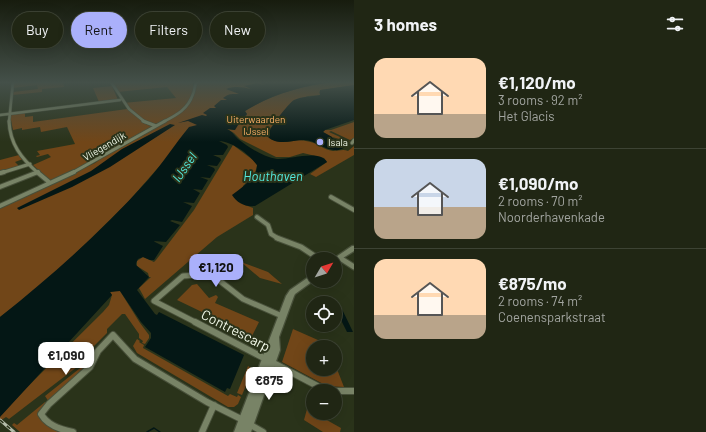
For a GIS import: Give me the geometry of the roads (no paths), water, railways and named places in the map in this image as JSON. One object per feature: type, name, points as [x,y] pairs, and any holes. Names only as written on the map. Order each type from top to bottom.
[{"type":"street","points":[[10,102],[9,114],[15,146],[30,164],[49,182]]},
{"type":"street","points":[[0,115],[103,102]]},
{"type":"street","points":[[122,102],[145,122],[156,126]]},
{"type":"street","name":"Vliegendijk","points":[[0,206],[82,168],[114,148],[156,126],[184,109],[188,102]]},
{"type":"street","points":[[0,173],[30,164]]},
{"type":"street","points":[[0,187],[38,172]]},
{"type":"street","points":[[331,197],[354,210]]},
{"type":"street","points":[[257,217],[268,225],[271,234],[275,237],[301,247],[308,252]]},
{"type":"street","points":[[342,256],[354,248]]},
{"type":"street","points":[[342,262],[354,267]]},
{"type":"street","name":"Contrescarp","points":[[279,315],[243,299],[211,274],[183,276],[154,301],[314,384]]},
{"type":"street","points":[[239,432],[246,425],[272,362],[279,315],[292,292],[306,282]]},
{"type":"street","points":[[73,432],[59,429],[42,417],[43,411],[90,366],[98,351],[113,335],[135,359],[246,425],[263,432]]},
{"type":"street","points":[[342,391],[354,390]]},
{"type":"street","points":[[202,432],[214,405]]},
{"type":"water","points":[[218,102],[261,102],[245,111],[247,114],[243,118],[235,121],[240,122],[235,130],[227,129],[246,145],[272,158],[283,159],[318,156],[327,162],[255,206],[248,206],[239,202],[232,195],[252,178],[257,169],[257,165],[240,149],[219,141],[228,147],[223,155],[213,155],[221,160],[217,166],[207,165],[215,170],[210,178],[200,177],[208,180],[202,190],[193,189],[200,193],[194,203],[183,202],[192,206],[182,222],[170,221],[180,225],[166,242],[154,241],[163,246],[154,260],[143,257],[138,259],[136,263],[136,265],[149,277],[137,290],[155,314],[157,315],[159,312],[244,355],[230,389],[227,388],[225,392],[145,347],[151,338],[151,333],[141,322],[120,291],[110,292],[112,295],[0,417],[0,317],[58,268],[131,199],[159,167],[189,127],[197,125],[188,121],[178,123],[202,115],[206,116],[207,115],[203,113],[210,108],[216,108],[214,106]]},
{"type":"water","points":[[291,102],[354,102],[354,120],[323,132],[332,138],[349,145],[341,149],[331,150],[308,140],[281,142],[272,140],[268,137],[269,134],[274,123]]},
{"type":"water","points":[[170,124],[175,125],[110,167],[72,187],[19,210],[17,208],[91,171],[122,149]]},
{"type":"water","points":[[342,309],[353,332],[347,332],[342,322]]},
{"type":"waterway","points":[[147,432],[154,428],[160,432]]},
{"type":"railway","points":[[0,420],[14,432]]},
{"type":"place","name":"Isala","points":[[320,142]]},
{"type":"park label","name":"Uiterwaarden IJssel","points":[[256,124]]},
{"type":"water label","name":"IJssel","points":[[184,167]]},
{"type":"water label","name":"Houthaven","points":[[273,176]]}]
